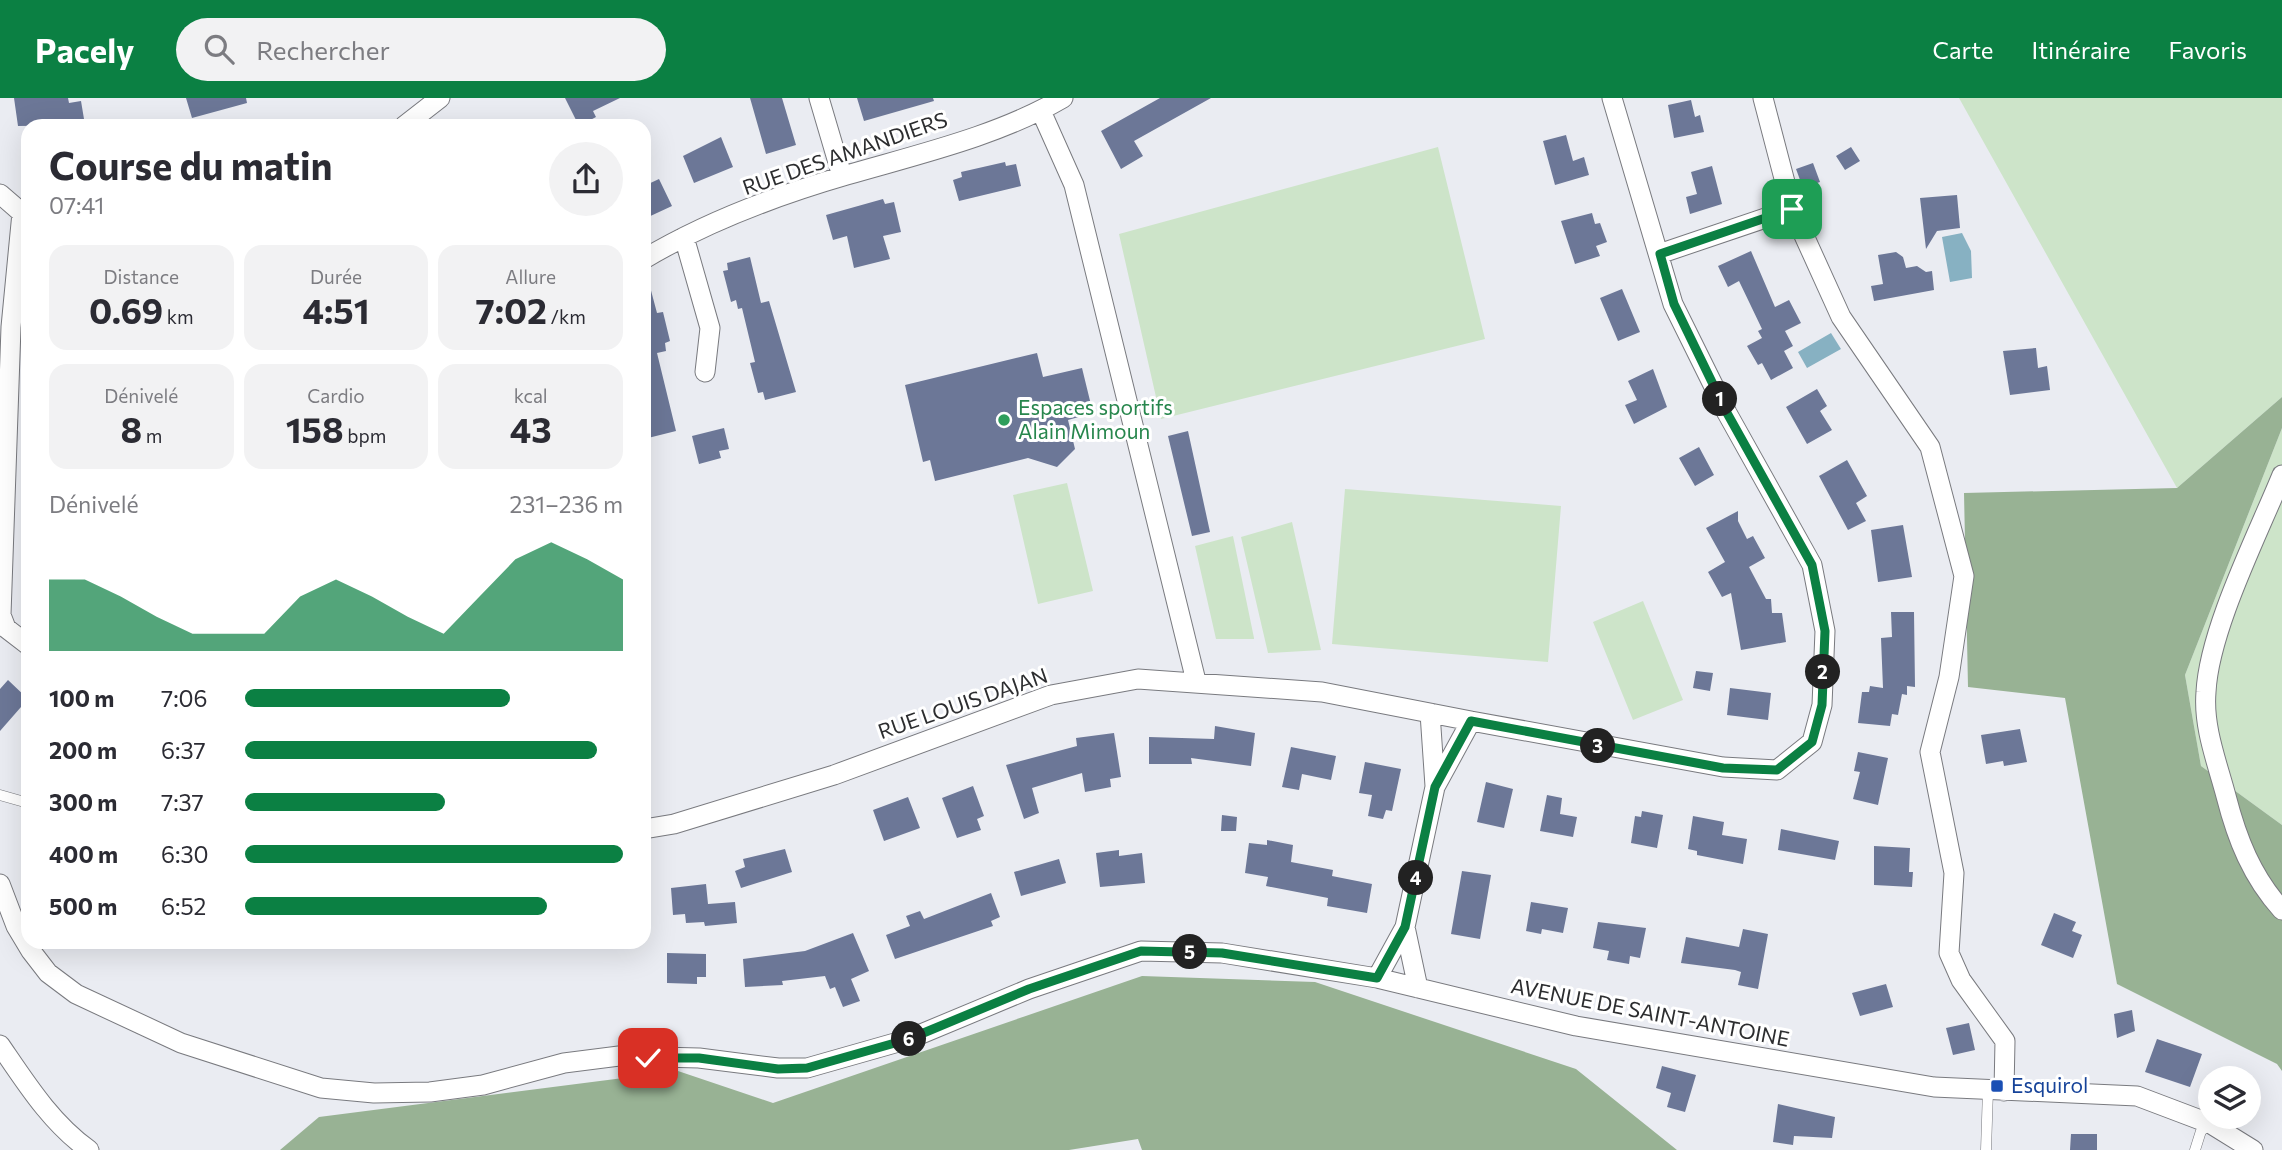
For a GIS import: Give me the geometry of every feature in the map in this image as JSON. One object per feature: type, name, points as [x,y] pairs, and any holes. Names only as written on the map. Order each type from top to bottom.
[{"type":"street","points":[[413,119],[440,98]]},
{"type":"street","points":[[819,98],[842,176]]},
{"type":"street","name":"RUE DES AMANDIERS","points":[[651,255],[684,237],[842,176],[933,150],[1041,111],[1063,98]]},
{"type":"street","name":"RUE LOUIS DAJAN","points":[[651,828],[674,824],[834,775],[1051,695],[1138,679],[1322,692],[1723,768],[1777,770],[1812,742],[1822,705],[1825,631],[1812,565],[1721,401],[1674,304],[1612,98]]},
{"type":"street","points":[[1763,98],[1792,209],[1841,317],[1930,447],[1964,576],[1949,677],[1930,752],[1955,873],[1949,953],[1961,980],[2005,1041],[1996,1091]]},
{"type":"street","points":[[1041,111],[1074,185],[1196,681]]},
{"type":"street","points":[[0,194],[21,208]]},
{"type":"street","points":[[1660,254],[1792,209]]},
{"type":"street","points":[[684,237],[710,328],[705,372]]},
{"type":"street","points":[[21,244],[11,327],[2,622],[21,639]]},
{"type":"street","points":[[2282,475],[2227,610],[2206,691],[2207,729],[2236,832],[2254,874],[2282,910]]},
{"type":"street","points":[[1377,978],[1405,927],[1435,787],[1430,713]]},
{"type":"street","points":[[1435,787],[1471,721]]},
{"type":"street","name":"AVENUE DE SAINT-ANTOINE","points":[[0,884],[21,934]]},
{"type":"street","points":[[1405,927],[1418,988]]},
{"type":"street","name":"AVENUE DE SAINT-ANTOINE","points":[[30,949],[48,972],[76,994],[181,1042],[321,1088],[374,1093],[430,1092],[482,1085],[564,1063],[619,1056],[699,1058],[778,1069],[807,1068],[909,1039],[1029,989],[1141,951],[1222,953],[1377,978],[1576,1027],[1934,1087],[2137,1096],[2198,1119]]},
{"type":"street","points":[[0,1045],[35,1097],[74,1140],[89,1150]]},
{"type":"street","name":"AVENUE DE SAINT-ANTOINE","points":[[2219,1129],[2253,1150]]},
{"type":"lane","points":[[0,794],[21,801]]},
{"type":"lane","points":[[1986,1150],[1996,1091]]},
{"type":"lane","points":[[2195,1150],[2205,1129]]},
{"type":"green space","points":[[1959,98],[2282,98],[2282,397],[2177,488]]},
{"type":"green space","points":[[1438,147],[1485,339],[1161,419],[1119,234]]},
{"type":"green space","points":[[2282,397],[2282,428],[2185,675],[2201,766],[2282,825],[2282,1071],[2277,1064],[2117,984],[2065,698],[1968,687],[1964,493],[2177,488]]},
{"type":"green space","points":[[2282,428],[2282,825],[2201,766],[2185,675]]},
{"type":"green space","points":[[1067,483],[1093,591],[1038,604],[1013,495]]},
{"type":"green space","points":[[1345,489],[1561,506],[1548,662],[1332,644]]},
{"type":"green space","points":[[1292,522],[1321,650],[1268,653],[1241,537]]},
{"type":"green space","points":[[1233,536],[1254,639],[1216,639],[1195,546]]},
{"type":"green space","points":[[1643,601],[1683,700],[1633,720],[1593,622]]},
{"type":"green space","points":[[1142,976],[1315,982],[1576,1069],[1677,1150],[1142,1150],[1138,1139],[1069,1150],[280,1150],[319,1117],[678,1071],[773,1103]]},
{"type":"water","points":[[1962,233],[1971,251],[1972,278],[1950,282],[1942,237]]},
{"type":"water","points":[[1831,333],[1841,349],[1807,368],[1798,352]]},
{"type":"building","points":[[14,98],[68,98],[69,103],[81,101],[84,119],[21,119],[21,126],[18,126]]},
{"type":"building","points":[[186,98],[246,98],[247,103],[192,118]]},
{"type":"building","points":[[565,98],[620,98],[593,111],[596,117],[592,119],[576,119]]},
{"type":"building","points":[[750,98],[782,98],[796,145],[766,154]]},
{"type":"building","points":[[857,98],[933,98],[934,101],[864,121]]},
{"type":"building","points":[[1160,98],[1211,98],[1134,141],[1143,156],[1121,169],[1101,131]]},
{"type":"building","points":[[1691,100],[1695,117],[1700,115],[1704,132],[1674,138],[1668,105]]},
{"type":"building","points":[[1566,135],[1573,161],[1584,157],[1589,175],[1555,185],[1543,141]]},
{"type":"building","points":[[721,137],[733,167],[694,183],[683,156]]},
{"type":"building","points":[[1851,147],[1860,161],[1845,170],[1836,156]]},
{"type":"building","points":[[1005,162],[1006,166],[1016,164],[1021,186],[959,201],[953,180],[962,177],[961,172]]},
{"type":"building","points":[[1813,163],[1820,182],[1803,188],[1796,169]]},
{"type":"building","points":[[1712,166],[1722,204],[1690,214],[1686,197],[1697,194],[1691,172]]},
{"type":"building","points":[[659,179],[672,206],[651,216],[651,183]]},
{"type":"building","points":[[1957,195],[1960,228],[1937,231],[1926,249],[1920,198]]},
{"type":"building","points":[[883,199],[885,204],[894,202],[901,232],[883,236],[890,259],[854,268],[847,236],[833,240],[826,215]]},
{"type":"building","points":[[1592,213],[1595,224],[1600,223],[1607,242],[1596,246],[1600,256],[1575,264],[1561,221]]},
{"type":"building","points":[[1751,251],[1775,307],[1789,300],[1801,323],[1785,331],[1793,346],[1784,351],[1793,368],[1771,380],[1762,363],[1758,365],[1747,346],[1762,338],[1758,331],[1762,329],[1739,281],[1728,287],[1718,266]]},
{"type":"building","points":[[1896,252],[1903,257],[1906,268],[1917,266],[1926,272],[1932,271],[1934,290],[1874,301],[1871,286],[1883,284],[1878,255]]},
{"type":"building","points":[[750,257],[761,303],[769,301],[796,392],[765,400],[763,392],[758,393],[750,363],[755,362],[742,308],[738,309],[736,300],[731,302],[723,271],[728,270],[727,263]]},
{"type":"building","points":[[1622,289],[1640,332],[1618,341],[1600,298]]},
{"type":"building","points":[[651,290],[657,313],[663,312],[670,341],[665,343],[666,351],[657,353],[676,431],[651,437]]},
{"type":"building","points":[[2036,348],[2038,368],[2047,366],[2050,390],[2010,395],[2003,351]]},
{"type":"building","points":[[1037,353],[1043,377],[1082,368],[1093,413],[1068,420],[1075,449],[1057,467],[1028,458],[935,481],[930,460],[923,462],[905,385]]},
{"type":"building","points":[[1653,369],[1667,407],[1634,424],[1625,405],[1637,400],[1628,381]]},
{"type":"building","points":[[1817,389],[1827,406],[1820,411],[1832,430],[1807,444],[1786,407]]},
{"type":"building","points":[[724,428],[729,449],[719,451],[721,458],[699,464],[692,436]]},
{"type":"building","points":[[1188,431],[1210,532],[1192,536],[1168,436]]},
{"type":"building","points":[[1699,447],[1714,475],[1695,486],[1679,458]]},
{"type":"building","points":[[1847,460],[1867,496],[1856,503],[1866,521],[1848,530],[1819,476]]},
{"type":"building","points":[[1738,511],[1738,521],[1747,539],[1753,536],[1765,558],[1749,567],[1766,599],[1771,599],[1772,613],[1782,613],[1786,642],[1741,650],[1731,593],[1722,597],[1708,572],[1725,562],[1706,528]]},
{"type":"building","points":[[1903,525],[1912,577],[1878,582],[1871,530]]},
{"type":"building","points":[[1891,612],[1914,612],[1915,687],[1907,686],[1907,695],[1902,694],[1898,715],[1892,714],[1890,726],[1858,723],[1862,692],[1869,692],[1870,686],[1883,688],[1881,638],[1892,637]]},
{"type":"building","points":[[1696,671],[1713,673],[1710,691],[1693,688]]},
{"type":"building","points":[[8,680],[21,692],[21,707],[0,731],[0,689]]},
{"type":"building","points":[[1730,688],[1771,693],[1768,720],[1727,715]]},
{"type":"building","points":[[1215,726],[1255,733],[1251,766],[1191,758],[1192,764],[1149,764],[1149,737],[1214,739]]},
{"type":"building","points":[[2020,729],[2027,762],[2004,766],[2003,761],[1986,764],[1981,735]]},
{"type":"building","points":[[1114,733],[1121,777],[1110,779],[1111,787],[1085,792],[1082,773],[1032,788],[1039,813],[1024,819],[1006,765],[1077,746],[1076,738]]},
{"type":"building","points":[[1291,747],[1336,756],[1331,780],[1302,774],[1299,790],[1282,787]]},
{"type":"building","points":[[1858,752],[1888,758],[1878,805],[1853,799],[1860,772],[1854,771]]},
{"type":"building","points":[[1365,762],[1401,769],[1392,811],[1386,810],[1383,819],[1368,816],[1372,795],[1359,793]]},
{"type":"building","points":[[1486,782],[1513,789],[1504,828],[1477,822]]},
{"type":"building","points":[[973,786],[984,816],[977,819],[981,830],[957,838],[942,798]]},
{"type":"building","points":[[1547,795],[1562,798],[1560,814],[1577,817],[1573,837],[1540,831]]},
{"type":"building","points":[[908,797],[920,828],[884,841],[873,810]]},
{"type":"building","points":[[1642,811],[1663,815],[1657,848],[1631,843],[1635,816],[1641,817]]},
{"type":"building","points":[[1222,815],[1237,817],[1236,831],[1221,831]]},
{"type":"building","points":[[1693,816],[1724,822],[1722,835],[1747,839],[1743,864],[1697,855],[1697,851],[1688,849]]},
{"type":"building","points":[[1781,829],[1839,841],[1835,860],[1778,850]]},
{"type":"building","points":[[1267,840],[1293,845],[1291,862],[1333,870],[1332,876],[1372,884],[1367,913],[1327,906],[1328,898],[1266,886],[1268,877],[1245,873],[1249,843],[1267,845]]},
{"type":"building","points":[[1874,846],[1910,848],[1909,872],[1913,872],[1912,887],[1874,885]]},
{"type":"building","points":[[785,849],[792,872],[741,888],[735,871],[745,867],[743,859]]},
{"type":"building","points":[[1119,850],[1119,856],[1142,853],[1145,883],[1100,887],[1096,853]]},
{"type":"building","points":[[1059,859],[1066,883],[1021,896],[1014,872]]},
{"type":"building","points":[[1462,871],[1491,875],[1480,939],[1451,934]]},
{"type":"building","points":[[706,884],[708,904],[735,902],[737,923],[705,926],[704,922],[686,923],[685,914],[673,915],[671,888]]},
{"type":"building","points":[[991,893],[1000,917],[991,921],[993,926],[895,959],[886,935],[910,926],[906,916],[920,911],[924,919]]},
{"type":"building","points":[[1531,902],[1568,908],[1563,933],[1542,929],[1541,934],[1526,931]]},
{"type":"building","points":[[2054,913],[2076,922],[2072,931],[2082,935],[2073,958],[2041,945]]},
{"type":"building","points":[[1598,922],[1646,928],[1640,958],[1630,956],[1629,964],[1607,960],[1609,951],[1593,948]]},
{"type":"building","points":[[1743,929],[1768,934],[1758,989],[1738,985],[1741,972],[1681,963],[1686,937],[1739,947]]},
{"type":"building","points":[[853,933],[869,971],[851,979],[860,1001],[843,1007],[835,987],[830,989],[825,976],[782,981],[783,985],[745,987],[743,959],[805,951]]},
{"type":"building","points":[[667,953],[706,954],[706,977],[697,977],[697,984],[667,983]]},
{"type":"building","points":[[1886,984],[1893,1007],[1860,1016],[1852,993]]},
{"type":"building","points":[[2132,1010],[2135,1031],[2117,1038],[2114,1014]]},
{"type":"building","points":[[1969,1023],[1975,1050],[1953,1055],[1946,1028]]},
{"type":"building","points":[[2157,1039],[2202,1054],[2190,1087],[2145,1072]]},
{"type":"building","points":[[1662,1066],[1696,1075],[1685,1112],[1667,1107],[1671,1093],[1656,1088]]},
{"type":"building","points":[[1778,1104],[1835,1117],[1832,1138],[1794,1136],[1793,1145],[1773,1142]]},
{"type":"building","points":[[2071,1134],[2097,1134],[2097,1150],[2070,1150]]},
{"type":"place","name":"Espaces sportifs Alain Mimoun","points":[[1004,420]]},
{"type":"place","name":"Esquirol","points":[[1997,1086]]},
{"type":"route","points":[[648,1058],[699,1058],[778,1069],[807,1068],[909,1039],[1029,989],[1141,951],[1222,953],[1377,978],[1405,927],[1435,787],[1471,721],[1723,768],[1777,770],[1812,742],[1822,705],[1825,631],[1812,565],[1727,413],[1674,304],[1660,254],[1792,209]]}]
